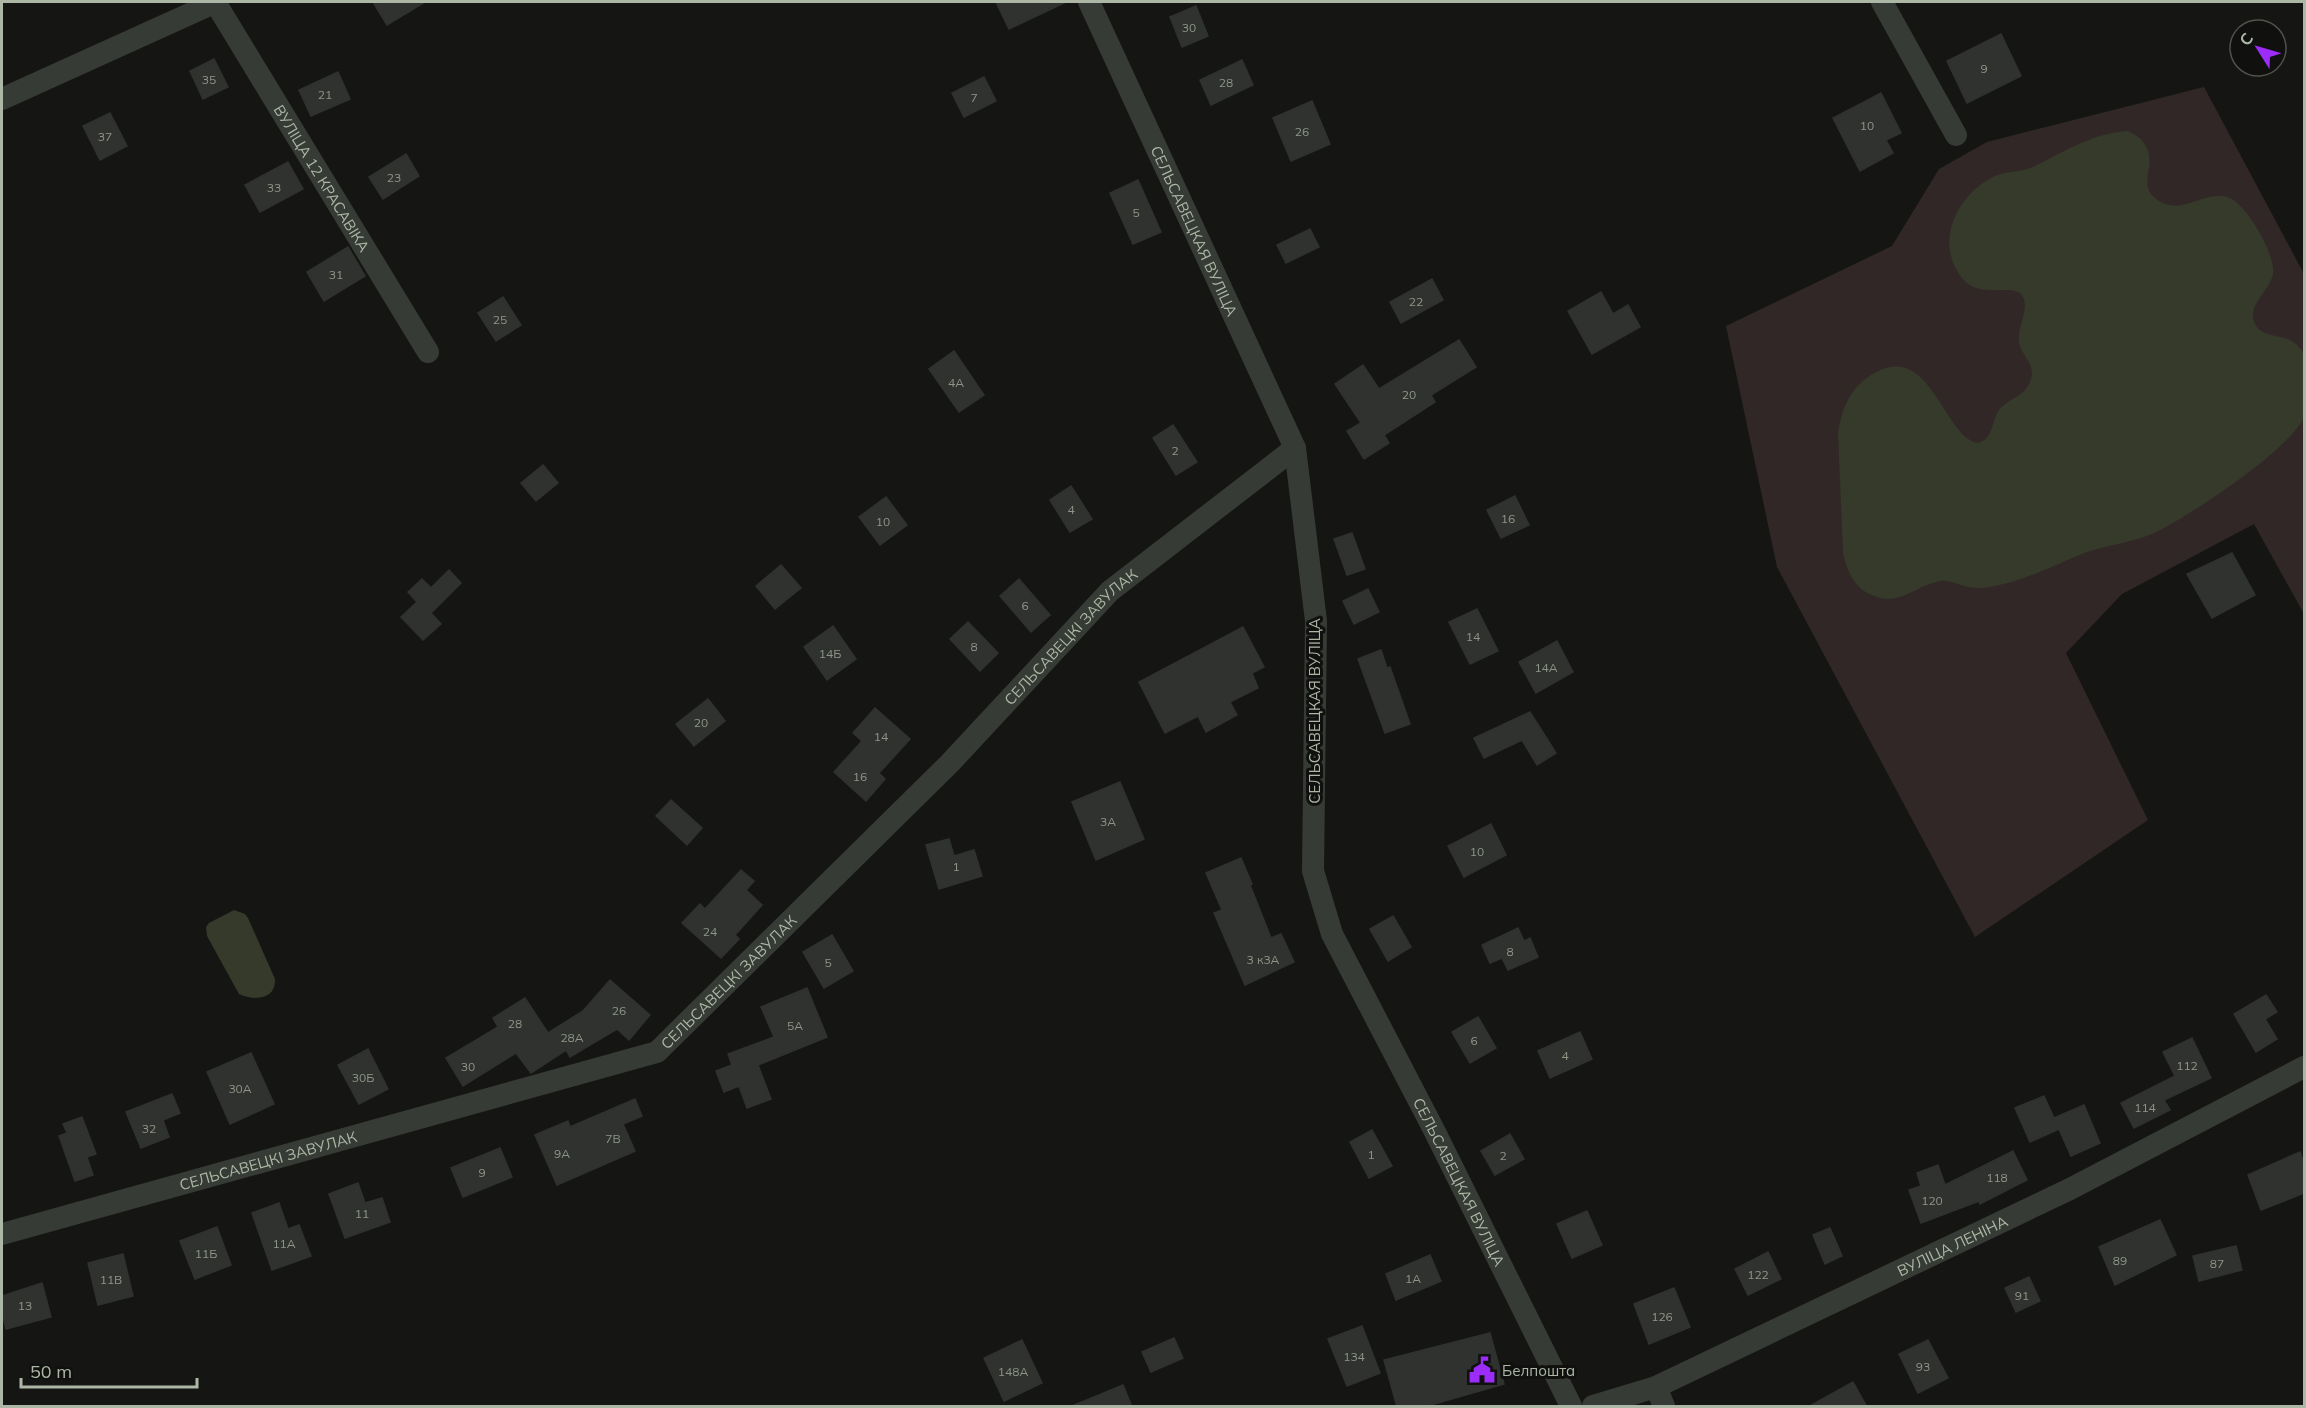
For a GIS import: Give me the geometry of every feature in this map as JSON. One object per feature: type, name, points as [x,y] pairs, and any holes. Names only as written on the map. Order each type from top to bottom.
[{"type":"street","name":"ВУЛІЦА 12 КРАСАВІКА","points":[[2,99],[216,2],[428,352]]},
{"type":"street","name":"СЕЛЬСАВЕЦКАЯ ВУЛІЦА","points":[[1089,2],[1296,448],[1316,621],[1313,871],[1332,934],[1434,1130],[1571,1407]]},
{"type":"street","points":[[1882,2],[1956,135]]},
{"type":"street","name":"СЕЛЬСАВЕЦКІ ЗАВУЛАК","points":[[2,1234],[657,1052],[951,763],[1110,591],[1296,448]]},
{"type":"street","name":"ВУЛІЦА ЛЕНІНА","points":[[1593,1407],[1660,1397],[2070,1189],[2304,1067]]},
{"type":"shaded area","points":[[2204,87],[2304,274],[2304,614],[2254,524],[2122,594],[2066,653],[2148,820],[1975,937],[1777,567],[1726,326],[1892,246],[1939,169],[1987,142]]},
{"type":"shaded area","points":[[2128,131],[2140,139],[2147,148],[2149,165],[2147,182],[2154,197],[2164,203],[2174,205],[2213,196],[2232,199],[2246,212],[2260,233],[2270,256],[2273,274],[2256,304],[2253,317],[2261,331],[2291,340],[2304,354],[2304,417],[2295,431],[2259,464],[2213,498],[2154,533],[2084,553],[2029,576],[1995,586],[1975,588],[1941,581],[1894,598],[1885,599],[1869,594],[1854,580],[1847,568],[1843,553],[1838,433],[1848,400],[1857,387],[1871,375],[1891,367],[1908,369],[1922,378],[1966,437],[1978,443],[1983,441],[1990,434],[1999,410],[2021,394],[2031,379],[2032,369],[2019,342],[2025,308],[2023,297],[2019,293],[1978,288],[1969,285],[1962,278],[1954,264],[1950,249],[1950,234],[1954,220],[1970,194],[1995,176],[2030,168],[2091,139]]},
{"type":"shaded area","points":[[234,910],[245,914],[248,918],[275,979],[272,991],[263,997],[251,998],[239,994],[207,936],[206,927],[209,923]]},
{"type":"building","points":[[373,2],[425,2],[387,25]]},
{"type":"building","points":[[996,2],[1066,2],[1009,29]]},
{"type":"building","points":[[1196,6],[1208,36],[1182,47],[1170,17]]},
{"type":"building","points":[[2001,34],[2021,76],[1967,103],[1947,61]]},
{"type":"building","points":[[214,59],[228,87],[203,99],[190,71]]},
{"type":"building","points":[[1242,60],[1253,85],[1211,105],[1200,80]]},
{"type":"building","points":[[338,72],[350,99],[311,116],[299,90]]},
{"type":"building","points":[[984,77],[996,101],[964,117],[952,93]]},
{"type":"building","points":[[1881,93],[1901,133],[1886,140],[1893,153],[1860,171],[1833,118]]},
{"type":"building","points":[[1312,101],[1330,144],[1291,161],[1273,118]]},
{"type":"building","points":[[110,113],[127,146],[100,160],[83,126]]},
{"type":"building","points":[[406,154],[419,176],[383,199],[369,177]]},
{"type":"building","points":[[288,162],[303,189],[260,212],[245,185]]},
{"type":"building","points":[[1138,180],[1161,232],[1133,244],[1110,193]]},
{"type":"building","points":[[1310,229],[1319,247],[1286,263],[1277,245]]},
{"type":"building","points":[[348,247],[365,276],[324,301],[307,272]]},
{"type":"building","points":[[1432,279],[1443,300],[1401,323],[1390,302]]},
{"type":"building","points":[[1601,292],[1613,314],[1628,305],[1640,327],[1592,354],[1568,311]]},
{"type":"building","points":[[503,297],[521,325],[496,341],[478,313]]},
{"type":"building","points":[[1459,340],[1476,367],[1431,395],[1435,402],[1384,435],[1389,443],[1364,459],[1347,431],[1361,423],[1335,384],[1363,365],[1379,389]]},
{"type":"building","points":[[954,351],[984,395],[959,412],[929,369]]},
{"type":"building","points":[[1173,425],[1197,462],[1176,475],[1153,438]]},
{"type":"building","points":[[543,465],[558,483],[536,501],[521,483]]},
{"type":"building","points":[[1071,486],[1092,519],[1070,532],[1050,500]]},
{"type":"building","points":[[1515,496],[1529,525],[1501,538],[1487,510]]},
{"type":"building","points":[[886,497],[907,525],[880,545],[859,517]]},
{"type":"building","points":[[1352,533],[1365,569],[1347,575],[1334,539]]},
{"type":"building","points":[[2232,553],[2255,595],[2212,618],[2187,574]]},
{"type":"building","points":[[781,565],[801,588],[775,609],[756,586]]},
{"type":"building","points":[[449,570],[461,583],[431,613],[441,624],[423,640],[401,617],[417,602],[408,592],[422,579],[431,588]]},
{"type":"building","points":[[1019,579],[1050,615],[1031,632],[1000,596]]},
{"type":"building","points":[[1368,589],[1379,612],[1354,624],[1343,601]]},
{"type":"building","points":[[1477,609],[1498,651],[1470,664],[1449,622]]},
{"type":"building","points":[[968,622],[998,653],[980,671],[950,639]]},
{"type":"building","points":[[833,626],[856,659],[827,680],[804,647]]},
{"type":"building","points":[[1243,627],[1264,667],[1252,673],[1258,688],[1230,702],[1237,715],[1206,732],[1198,716],[1165,733],[1139,682]]},
{"type":"building","points":[[1557,641],[1573,672],[1536,693],[1519,662]]},
{"type":"building","points":[[1381,650],[1387,668],[1390,667],[1410,724],[1385,733],[1358,659]]},
{"type":"building","points":[[708,699],[725,721],[694,746],[676,724]]},
{"type":"building","points":[[875,708],[910,739],[879,773],[885,779],[866,801],[834,772],[862,741],[853,733]]},
{"type":"building","points":[[1530,712],[1556,753],[1537,765],[1522,740],[1484,758],[1474,738]]},
{"type":"building","points":[[1120,782],[1144,839],[1096,860],[1072,802]]},
{"type":"building","points":[[671,800],[702,828],[687,845],[656,816]]},
{"type":"building","points":[[1491,824],[1506,855],[1464,877],[1448,846]]},
{"type":"building","points":[[949,839],[954,856],[974,850],[982,876],[939,889],[926,845]]},
{"type":"building","points":[[1241,858],[1271,938],[1281,934],[1294,962],[1245,985],[1214,913],[1222,910],[1206,873]]},
{"type":"building","points":[[741,870],[754,881],[746,890],[762,905],[735,935],[739,939],[721,958],[682,923],[700,904],[705,909]]},
{"type":"building","points":[[1393,916],[1411,947],[1388,961],[1370,929]]},
{"type":"building","points":[[1518,928],[1524,941],[1530,938],[1538,957],[1508,970],[1502,958],[1490,963],[1482,945]]},
{"type":"building","points":[[832,935],[853,971],[824,988],[803,952]]},
{"type":"building","points":[[610,980],[650,1015],[629,1040],[617,1029],[570,1057],[566,1050],[531,1073],[516,1053],[463,1086],[446,1058],[498,1027],[493,1018],[525,998],[548,1033],[583,1011]]},
{"type":"building","points":[[807,988],[827,1037],[758,1065],[771,1099],[747,1108],[739,1086],[724,1092],[716,1071],[732,1065],[728,1054],[774,1037],[761,1007]]},
{"type":"building","points":[[2266,995],[2277,1012],[2265,1019],[2277,1039],[2256,1052],[2234,1014]]},
{"type":"building","points":[[1478,1017],[1496,1048],[1470,1063],[1452,1032]]},
{"type":"building","points":[[1580,1032],[1592,1059],[1550,1078],[1538,1051]]},
{"type":"building","points":[[2192,1038],[2211,1078],[2164,1100],[2170,1110],[2134,1128],[2121,1103],[2175,1076],[2163,1052]]},
{"type":"building","points":[[368,1049],[388,1089],[359,1104],[338,1065]]},
{"type":"building","points":[[251,1053],[274,1104],[230,1124],[207,1072]]},
{"type":"building","points":[[172,1094],[180,1113],[163,1120],[169,1137],[141,1148],[126,1112]]},
{"type":"building","points":[[2044,1096],[2059,1129],[2030,1142],[2015,1108]]},
{"type":"building","points":[[635,1099],[642,1116],[623,1124],[635,1151],[557,1185],[535,1135],[568,1121],[570,1127]]},
{"type":"building","points":[[2084,1105],[2100,1143],[2071,1156],[2054,1118]]},
{"type":"building","points":[[82,1117],[96,1154],[87,1157],[93,1175],[75,1181],[59,1136],[67,1133],[63,1124]]},
{"type":"building","points":[[1372,1130],[1392,1166],[1369,1178],[1350,1142]]},
{"type":"building","points":[[1510,1134],[1524,1159],[1495,1175],[1481,1151]]},
{"type":"building","points":[[500,1148],[512,1177],[463,1197],[451,1168]]},
{"type":"building","points":[[2013,1151],[2027,1180],[1980,1204],[1979,1201],[1921,1223],[1909,1190],[1921,1186],[1917,1173],[1938,1165],[1945,1185]]},
{"type":"building","points":[[2300,1152],[2304,1164],[2304,1193],[2261,1210],[2248,1175]]},
{"type":"building","points":[[358,1183],[365,1203],[382,1198],[390,1222],[345,1238],[329,1194]]},
{"type":"building","points":[[279,1203],[288,1229],[299,1225],[311,1256],[272,1270],[252,1213]]},
{"type":"building","points":[[1587,1211],[1602,1245],[1572,1258],[1557,1224]]},
{"type":"building","points":[[2160,1220],[2176,1255],[2115,1285],[2099,1247]]},
{"type":"building","points":[[217,1227],[231,1265],[195,1279],[180,1241]]},
{"type":"building","points":[[1830,1228],[1842,1256],[1825,1264],[1813,1235]]},
{"type":"building","points":[[2236,1246],[2242,1270],[2199,1281],[2193,1256]]},
{"type":"building","points":[[1768,1252],[1781,1279],[1748,1295],[1735,1269]]},
{"type":"building","points":[[123,1254],[133,1296],[98,1305],[88,1263]]},
{"type":"building","points":[[1430,1255],[1441,1281],[1396,1300],[1386,1274]]},
{"type":"building","points":[[2029,1277],[2040,1301],[2016,1312],[2005,1288]]},
{"type":"building","points":[[42,1283],[51,1317],[6,1329],[2,1313],[2,1296]]},
{"type":"building","points":[[1674,1288],[1690,1327],[1649,1344],[1634,1304]]},
{"type":"building","points":[[1362,1326],[1380,1373],[1347,1386],[1328,1339]]},
{"type":"building","points":[[1490,1333],[1504,1384],[1424,1407],[1397,1407],[1384,1360]]},
{"type":"building","points":[[1174,1338],[1183,1358],[1151,1372],[1142,1352]]},
{"type":"building","points":[[1022,1340],[1042,1383],[1004,1401],[984,1358]]},
{"type":"building","points":[[1928,1340],[1948,1378],[1918,1393],[1899,1354]]},
{"type":"building","points":[[1853,1382],[1867,1407],[1808,1407]]},
{"type":"building","points":[[1123,1385],[1132,1407],[1072,1407],[1072,1406]]},
{"type":"place","name":"Белпошта","points":[[1482,1370]]}]
